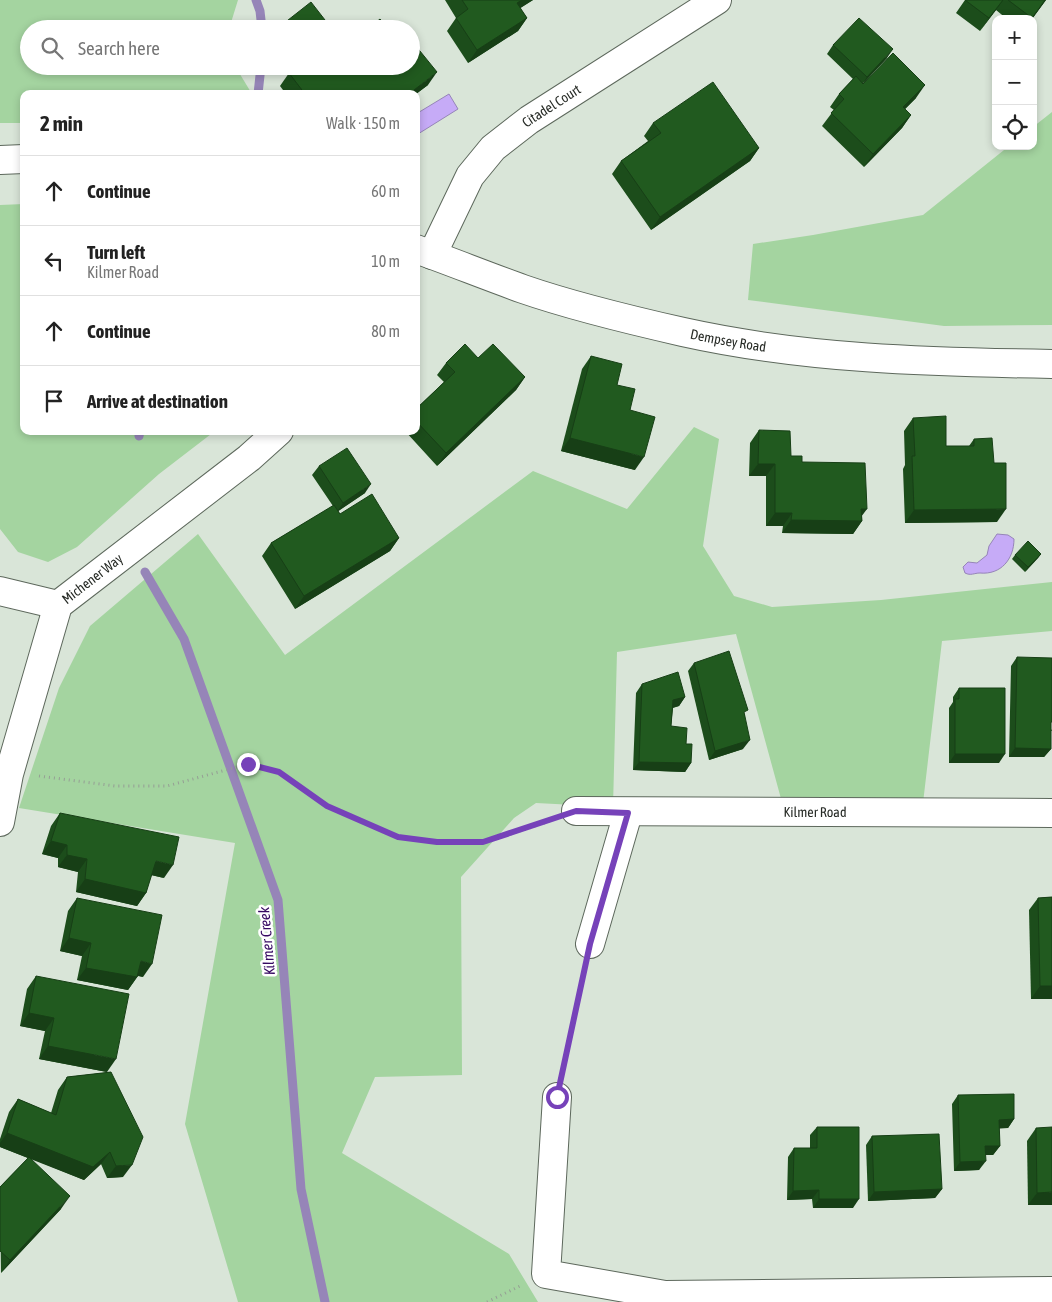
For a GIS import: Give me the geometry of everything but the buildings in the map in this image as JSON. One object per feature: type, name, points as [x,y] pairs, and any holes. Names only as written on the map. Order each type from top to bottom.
[{"type":"street","name":"Citadel Court","points":[[424,252],[470,176],[493,148],[529,120],[717,0]]},
{"type":"street","points":[[0,160],[20,159]]},
{"type":"street","name":"Dempsey Road","points":[[424,252],[524,289],[592,310],[684,332],[758,346],[903,361],[1052,364]]},
{"type":"street","name":"Michener Way","points":[[0,822],[9,774],[58,604],[249,458],[275,435]]},
{"type":"street","points":[[0,591],[58,604]]},
{"type":"street","name":"Kilmer Road","points":[[576,811],[628,813],[1052,814]]},
{"type":"street","points":[[590,944],[628,813]]},
{"type":"street","points":[[557,1097],[546,1274],[665,1295],[1052,1291]]},
{"type":"path","points":[[9,774],[115,786],[167,786],[209,773],[248,764],[279,772],[327,806],[398,837],[437,842],[483,842],[576,811]]},
{"type":"path","points":[[557,1097],[590,944]]},
{"type":"path","points":[[487,1302],[546,1274]]},
{"type":"green space","points":[[0,0],[238,0],[232,20],[20,20],[20,75],[240,75],[250,90],[20,90],[20,123],[0,123]]},
{"type":"green space","points":[[1052,112],[1052,325],[944,326],[748,300],[753,244],[923,215],[1004,150],[1037,150],[1037,124]]},
{"type":"green space","points":[[20,204],[20,435],[210,435],[159,474],[77,547],[48,562],[18,552],[0,529],[0,205]]},
{"type":"green space","points":[[694,427],[719,439],[703,546],[734,596],[772,607],[881,600],[1052,582],[1052,631],[942,641],[923,803],[783,806],[736,634],[617,652],[613,807],[536,803],[514,818],[461,877],[462,1075],[375,1077],[342,1153],[509,1254],[538,1302],[238,1302],[185,1124],[235,843],[19,808],[59,688],[90,626],[198,534],[285,655],[533,471],[627,509]]},
{"type":"shaded area","points":[[449,94],[458,109],[420,133],[420,112]]},
{"type":"shaded area","points":[[997,534],[1008,535],[1014,539],[1012,553],[1005,564],[987,573],[965,573],[963,567],[968,562],[977,563],[987,555],[989,546]]},
{"type":"waterway","points":[[256,0],[261,20]]},
{"type":"waterway","points":[[258,90],[260,75]]},
{"type":"waterway","name":"Kilmer Creek","points":[[145,572],[184,639],[278,900],[301,1189],[325,1302]]},
{"type":"route","points":[[248,764],[279,772],[327,806],[398,837],[437,842],[483,842],[576,811],[628,813],[590,944],[557,1097]]}]
